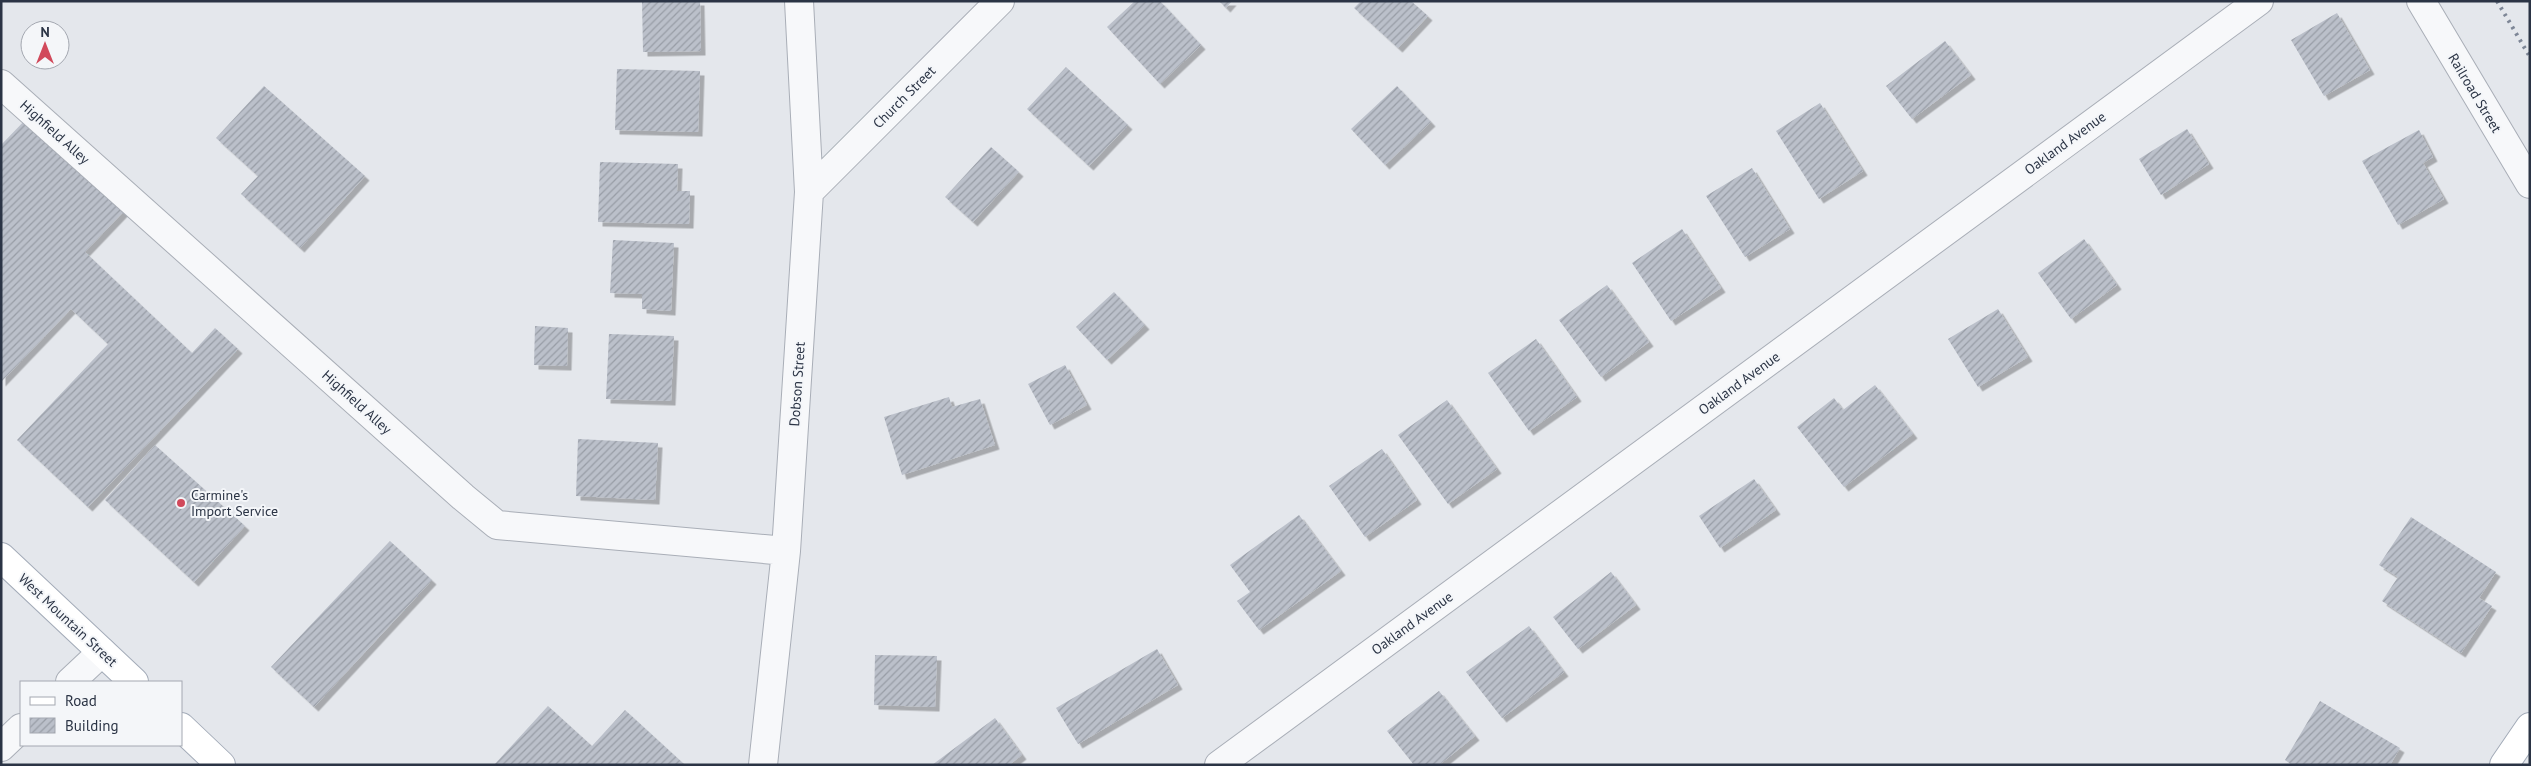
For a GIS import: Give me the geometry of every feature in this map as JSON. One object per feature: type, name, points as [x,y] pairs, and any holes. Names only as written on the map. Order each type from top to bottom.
[{"type":"main road","name":"West Mountain Street","points":[[1,557],[133,681]]},
{"type":"main road","points":[[2504,765],[2530,727]]},
{"type":"main road","points":[[182,728],[220,764]]},
{"type":"street","name":"Dobson Street","points":[[763,765],[786,551],[809,192],[799,1]]},
{"type":"street","name":"Church Street","points":[[809,192],[1000,1]]},
{"type":"street","name":"Oakland Avenue","points":[[1219,765],[2259,1]]},
{"type":"street","name":"Railroad Street","points":[[2420,1],[2530,184]]},
{"type":"street","name":"Highfield Alley","points":[[1,84],[455,490],[497,525],[786,551]]},
{"type":"street","points":[[71,681],[102,652]]},
{"type":"street","points":[[1,747],[20,729]]},
{"type":"building","points":[[642,1],[700,1],[701,51],[643,52]]},
{"type":"building","points":[[1135,1],[1160,1],[1201,45],[1160,84],[1107,27]]},
{"type":"building","points":[[1219,1],[1232,1],[1226,8]]},
{"type":"building","points":[[1361,1],[1411,1],[1428,16],[1398,48],[1354,8]]},
{"type":"building","points":[[2337,13],[2370,70],[2324,96],[2291,40]]},
{"type":"building","points":[[1945,41],[1971,75],[1912,119],[1886,86]]},
{"type":"building","points":[[1066,67],[1128,125],[1089,166],[1027,109]]},
{"type":"building","points":[[617,69],[700,71],[698,132],[615,130]]},
{"type":"building","points":[[264,86],[365,176],[300,248],[241,194],[258,176],[216,138]]},
{"type":"building","points":[[1397,86],[1431,122],[1385,165],[1351,129]]},
{"type":"building","points":[[1820,103],[1863,171],[1819,199],[1776,131]]},
{"type":"building","points":[[29,116],[127,208],[85,252],[192,353],[215,328],[238,349],[88,507],[17,440],[108,344],[71,309],[1,382],[1,145]]},
{"type":"building","points":[[2187,129],[2209,164],[2161,195],[2139,159]]},
{"type":"building","points":[[2419,130],[2433,157],[2423,163],[2444,199],[2398,225],[2362,161]]},
{"type":"building","points":[[991,147],[1019,172],[973,222],[945,197]]},
{"type":"building","points":[[600,162],[678,164],[677,191],[690,191],[689,224],[598,222]]},
{"type":"building","points":[[1752,168],[1790,229],[1745,257],[1706,196]]},
{"type":"building","points":[[1682,229],[1721,288],[1671,321],[1632,263]]},
{"type":"building","points":[[2084,239],[2117,285],[2071,319],[2038,273]]},
{"type":"building","points":[[613,240],[674,243],[671,311],[642,309],[642,294],[610,293]]},
{"type":"building","points":[[1607,285],[1649,342],[1601,377],[1559,320]]},
{"type":"building","points":[[1114,292],[1145,325],[1107,360],[1076,327]]},
{"type":"building","points":[[1998,309],[2028,357],[1978,387],[1948,339]]},
{"type":"building","points":[[535,326],[568,328],[567,366],[534,365]]},
{"type":"building","points":[[609,334],[674,336],[671,401],[606,399]]},
{"type":"building","points":[[1536,339],[1577,397],[1529,431],[1488,373]]},
{"type":"building","points":[[1065,365],[1087,405],[1050,425],[1028,384]]},
{"type":"building","points":[[1875,385],[1913,434],[1844,487],[1797,427],[1834,398],[1843,410]]},
{"type":"building","points":[[949,397],[952,407],[980,399],[995,445],[902,475],[884,417]]},
{"type":"building","points":[[1447,400],[1497,469],[1448,504],[1398,435]]},
{"type":"building","points":[[578,439],[658,443],[655,500],[576,496]]},
{"type":"building","points":[[155,445],[245,526],[194,582],[105,500]]},
{"type":"building","points":[[1382,449],[1417,500],[1365,537],[1329,486]]},
{"type":"building","points":[[1754,479],[1776,510],[1720,548],[1699,516]]},
{"type":"building","points":[[1299,515],[1341,571],[1259,630],[1237,601],[1250,592],[1230,565]]},
{"type":"building","points":[[2411,517],[2496,572],[2479,598],[2492,606],[2461,653],[2382,601],[2398,577],[2379,565]]},
{"type":"building","points":[[390,541],[432,580],[314,707],[271,667]]},
{"type":"building","points":[[1611,572],[1636,605],[1578,649],[1553,617]]},
{"type":"building","points":[[1529,626],[1564,672],[1502,718],[1466,672]]},
{"type":"building","points":[[1157,649],[1178,685],[1078,744],[1056,708]]},
{"type":"building","points":[[875,655],[937,656],[935,707],[874,705]]},
{"type":"building","points":[[1439,691],[1475,736],[1439,765],[1414,765],[1387,731]]},
{"type":"building","points":[[2320,701],[2400,748],[2390,765],[2292,765],[2285,760]]},
{"type":"building","points":[[548,706],[592,746],[625,710],[685,765],[494,765]]},
{"type":"building","points":[[995,718],[1022,755],[1009,765],[932,765]]},
{"type":"railway","points":[[2497,1],[2530,57]]},
{"type":"place","name":"Carmine's Import Service","points":[[181,503]]}]
